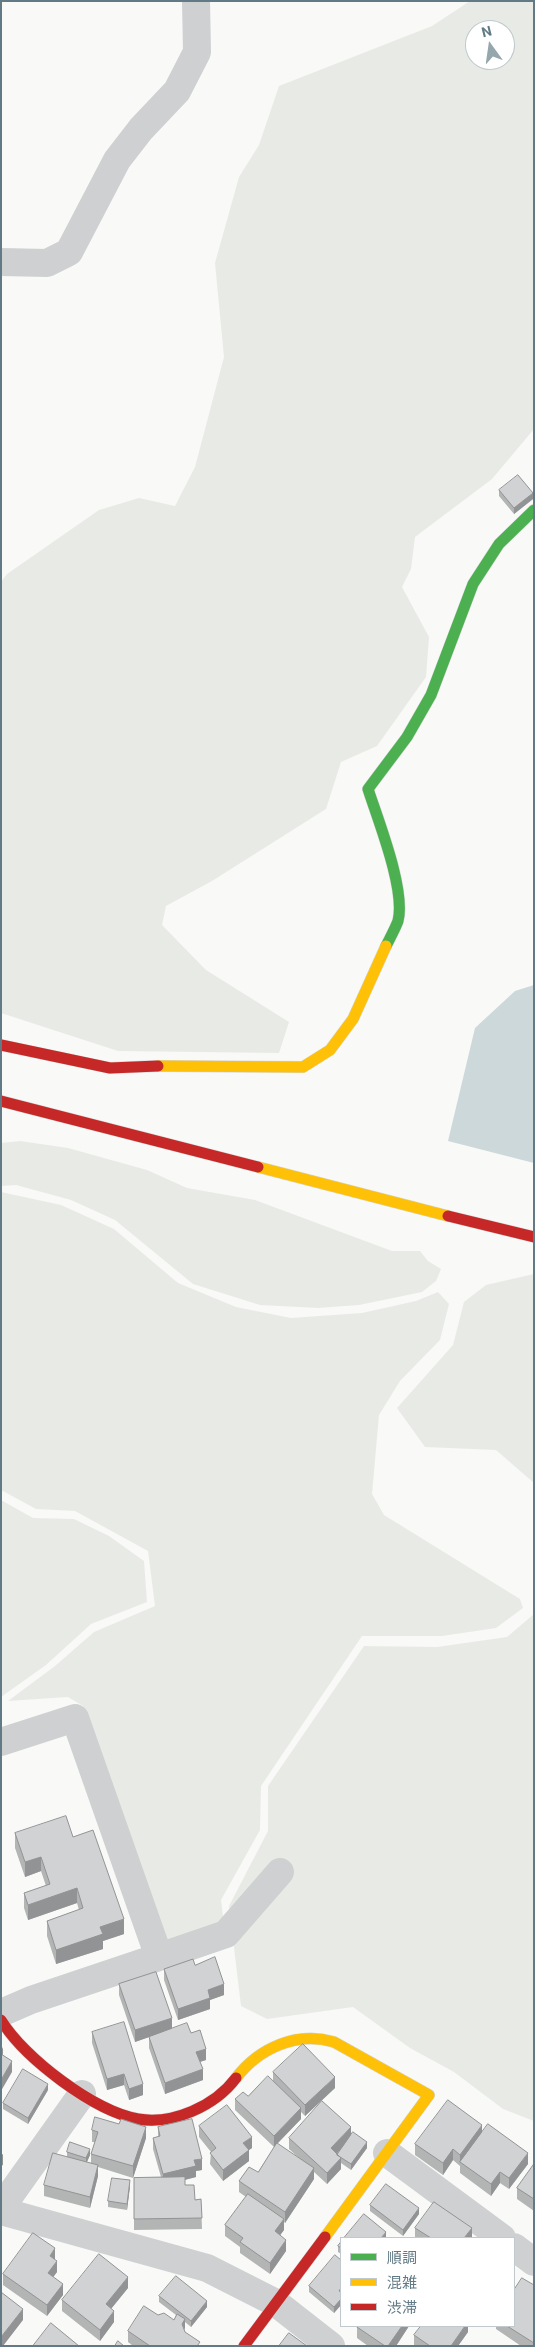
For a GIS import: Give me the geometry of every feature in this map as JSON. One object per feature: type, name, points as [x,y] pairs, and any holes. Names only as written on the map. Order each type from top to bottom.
[{"type":"street","points":[[1,262],[47,263],[69,252],[117,160],[141,129],[177,92],[197,52],[196,1]]},
{"type":"street","points":[[1,1045],[110,1068],[190,1065],[303,1067],[330,1050],[353,1019],[398,920],[399,905],[394,872],[368,788],[407,737],[431,695],[473,584],[500,544],[534,510]]},
{"type":"street","points":[[1,1101],[357,1194],[534,1236]]},
{"type":"street","points":[[1,1742],[75,1718],[159,1957]]},
{"type":"street","points":[[1,2013],[31,2000],[226,1934],[280,1872]]},
{"type":"street","points":[[1,2020],[20,2047],[82,2094],[133,2118],[160,2120],[191,2111],[216,2100],[232,2086],[247,2066],[260,2054],[297,2040],[322,2037],[429,2094],[244,2346]]},
{"type":"street","points":[[82,2094],[1,2210],[207,2268],[276,2303],[331,2346]]},
{"type":"street","points":[[387,2153],[501,2237]]},
{"type":"street","points":[[515,2248],[534,2262]]},
{"type":"shaded area","points":[[470,1],[534,1],[534,429],[492,479],[415,537],[411,569],[402,587],[429,637],[426,677],[377,746],[341,762],[326,809],[212,881],[166,906],[162,925],[206,970],[289,1022],[279,1053],[118,1051],[1,1013],[1,582],[7,574],[99,510],[139,498],[175,506],[195,467],[224,357],[215,263],[239,177],[259,145],[279,86],[432,26]]},
{"type":"shaded area","points":[[534,985],[534,1163],[448,1141],[475,1028],[515,991]]},
{"type":"shaded area","points":[[20,1141],[68,1148],[147,1170],[187,1188],[255,1200],[392,1251],[420,1251],[428,1261],[441,1269],[436,1281],[422,1292],[359,1305],[318,1308],[260,1305],[193,1284],[115,1220],[71,1200],[16,1185],[1,1186],[1,1143]]},
{"type":"shaded area","points":[[1,1192],[61,1205],[114,1229],[178,1283],[236,1307],[291,1318],[362,1313],[416,1301],[438,1292],[449,1304],[440,1340],[400,1381],[379,1415],[372,1494],[384,1515],[520,1599],[523,1608],[496,1628],[442,1636],[362,1636],[261,1786],[260,1830],[221,1900],[224,1924],[163,1941],[83,1706],[68,1697],[8,1701],[55,1666],[94,1632],[155,1606],[148,1551],[75,1511],[36,1509],[1,1490]]},
{"type":"shaded area","points":[[534,1274],[534,1483],[496,1450],[425,1447],[397,1408],[453,1345],[464,1302],[486,1285]]},
{"type":"shaded area","points":[[1,1500],[33,1518],[74,1519],[109,1536],[144,1561],[147,1602],[91,1624],[46,1665],[1,1697]]},
{"type":"shaded area","points":[[534,1614],[534,2121],[503,2109],[454,2072],[410,2048],[353,2007],[267,2019],[241,2006],[229,1906],[268,1831],[268,1786],[364,1646],[437,1647],[507,1637]]},
{"type":"building","points":[[518,475],[533,493],[514,508],[499,490]]},
{"type":"building","points":[[66,1816],[73,1837],[93,1830],[124,1919],[100,1927],[103,1934],[56,1950],[47,1921],[83,1908],[77,1888],[28,1905],[24,1893],[50,1884],[41,1857],[25,1862],[15,1833]]},
{"type":"building","points":[[215,1957],[224,1984],[208,1990],[210,1998],[178,2009],[164,1969],[193,1959],[195,1965]]},
{"type":"building","points":[[156,1972],[172,2018],[135,2030],[119,1984]]},
{"type":"building","points":[[124,2022],[143,2084],[129,2089],[124,2074],[107,2079],[92,2032]]},
{"type":"building","points":[[187,2023],[191,2033],[200,2030],[206,2049],[196,2052],[203,2069],[165,2083],[149,2037]]},
{"type":"building","points":[[303,2044],[335,2077],[305,2105],[273,2072]]},
{"type":"building","points":[[1,2054],[12,2061],[1,2080]]},
{"type":"building","points":[[23,2069],[48,2084],[28,2118],[3,2103]]},
{"type":"building","points":[[268,2076],[301,2108],[274,2136],[235,2099],[243,2092],[248,2096]]},
{"type":"building","points":[[448,2100],[482,2125],[460,2155],[453,2149],[443,2163],[415,2144]]},
{"type":"building","points":[[322,2101],[351,2127],[331,2148],[341,2158],[327,2173],[289,2138]]},
{"type":"building","points":[[227,2105],[252,2137],[243,2143],[249,2150],[223,2170],[210,2153],[216,2148],[199,2126]]},
{"type":"building","points":[[95,2117],[119,2124],[121,2119],[146,2127],[133,2166],[91,2154],[98,2132],[92,2130]]},
{"type":"building","points":[[192,2119],[202,2159],[194,2160],[196,2166],[163,2174],[153,2138],[160,2136],[158,2127]]},
{"type":"building","points":[[488,2124],[528,2153],[509,2178],[500,2172],[491,2184],[460,2162]]},
{"type":"building","points":[[353,2132],[367,2142],[351,2164],[337,2155]]},
{"type":"building","points":[[70,2142],[90,2149],[86,2158],[67,2152]]},
{"type":"building","points":[[277,2143],[314,2168],[285,2212],[239,2181],[249,2167],[258,2172]]},
{"type":"building","points":[[53,2153],[98,2165],[90,2197],[44,2185]]},
{"type":"building","points":[[534,2164],[534,2199],[517,2188]]},
{"type":"building","points":[[185,2177],[185,2185],[194,2185],[195,2200],[201,2199],[202,2218],[134,2219],[134,2178]]},
{"type":"building","points":[[112,2178],[130,2180],[127,2204],[108,2201]]},
{"type":"building","points":[[386,2184],[419,2208],[403,2230],[370,2205]]},
{"type":"building","points":[[248,2194],[284,2219],[275,2231],[286,2240],[270,2263],[240,2242],[243,2238],[225,2225]]},
{"type":"building","points":[[434,2202],[472,2228],[465,2237],[429,2237],[415,2228]]},
{"type":"building","points":[[364,2214],[386,2232],[382,2237],[345,2237]]},
{"type":"building","points":[[33,2233],[55,2248],[50,2256],[57,2261],[48,2273],[63,2284],[47,2305],[3,2274]]},
{"type":"building","points":[[99,2254],[128,2277],[106,2304],[114,2311],[100,2330],[62,2300]]},
{"type":"building","points":[[335,2255],[340,2259],[340,2300],[334,2307],[309,2286]]},
{"type":"building","points":[[176,2276],[207,2301],[191,2321],[159,2296]]},
{"type":"building","points":[[522,2278],[534,2285],[534,2343],[509,2327],[515,2327],[515,2288]]},
{"type":"building","points":[[1,2292],[23,2309],[1,2337]]},
{"type":"building","points":[[144,2306],[158,2315],[164,2313],[174,2320],[177,2314],[185,2319],[182,2324],[185,2332],[200,2342],[197,2346],[150,2346],[128,2331]]},
{"type":"building","points":[[51,2323],[79,2346],[33,2346]]},
{"type":"building","points":[[357,2327],[401,2327],[388,2346],[385,2346]]},
{"type":"building","points":[[420,2327],[464,2327],[451,2346],[430,2346],[414,2335]]},
{"type":"building","points":[[289,2333],[307,2346],[279,2346]]},
{"type":"building","points":[[118,2341],[124,2346],[115,2346]]},
{"type":"traffic: fast","points":[[386,946],[398,921],[398,892],[390,855],[368,789],[407,737],[431,695],[473,584],[499,544],[534,510]]},
{"type":"traffic: slow","points":[[158,1066],[303,1067],[330,1050],[353,1019],[386,946]]},
{"type":"traffic: slow","points":[[258,1167],[448,1216]]},
{"type":"traffic: slow","points":[[236,2078],[245,2067],[267,2051],[293,2041],[320,2039],[334,2042],[429,2095],[325,2237]]},
{"type":"traffic: jam","points":[[1,1045],[110,1068],[158,1066]]},
{"type":"traffic: jam","points":[[1,1101],[258,1167]]},
{"type":"traffic: jam","points":[[448,1216],[534,1237]]},
{"type":"traffic: jam","points":[[1,2020],[26,2050],[62,2081],[101,2106],[138,2119],[165,2119],[192,2111],[217,2097],[236,2078]]},
{"type":"traffic: jam","points":[[244,2346],[325,2237]]}]
